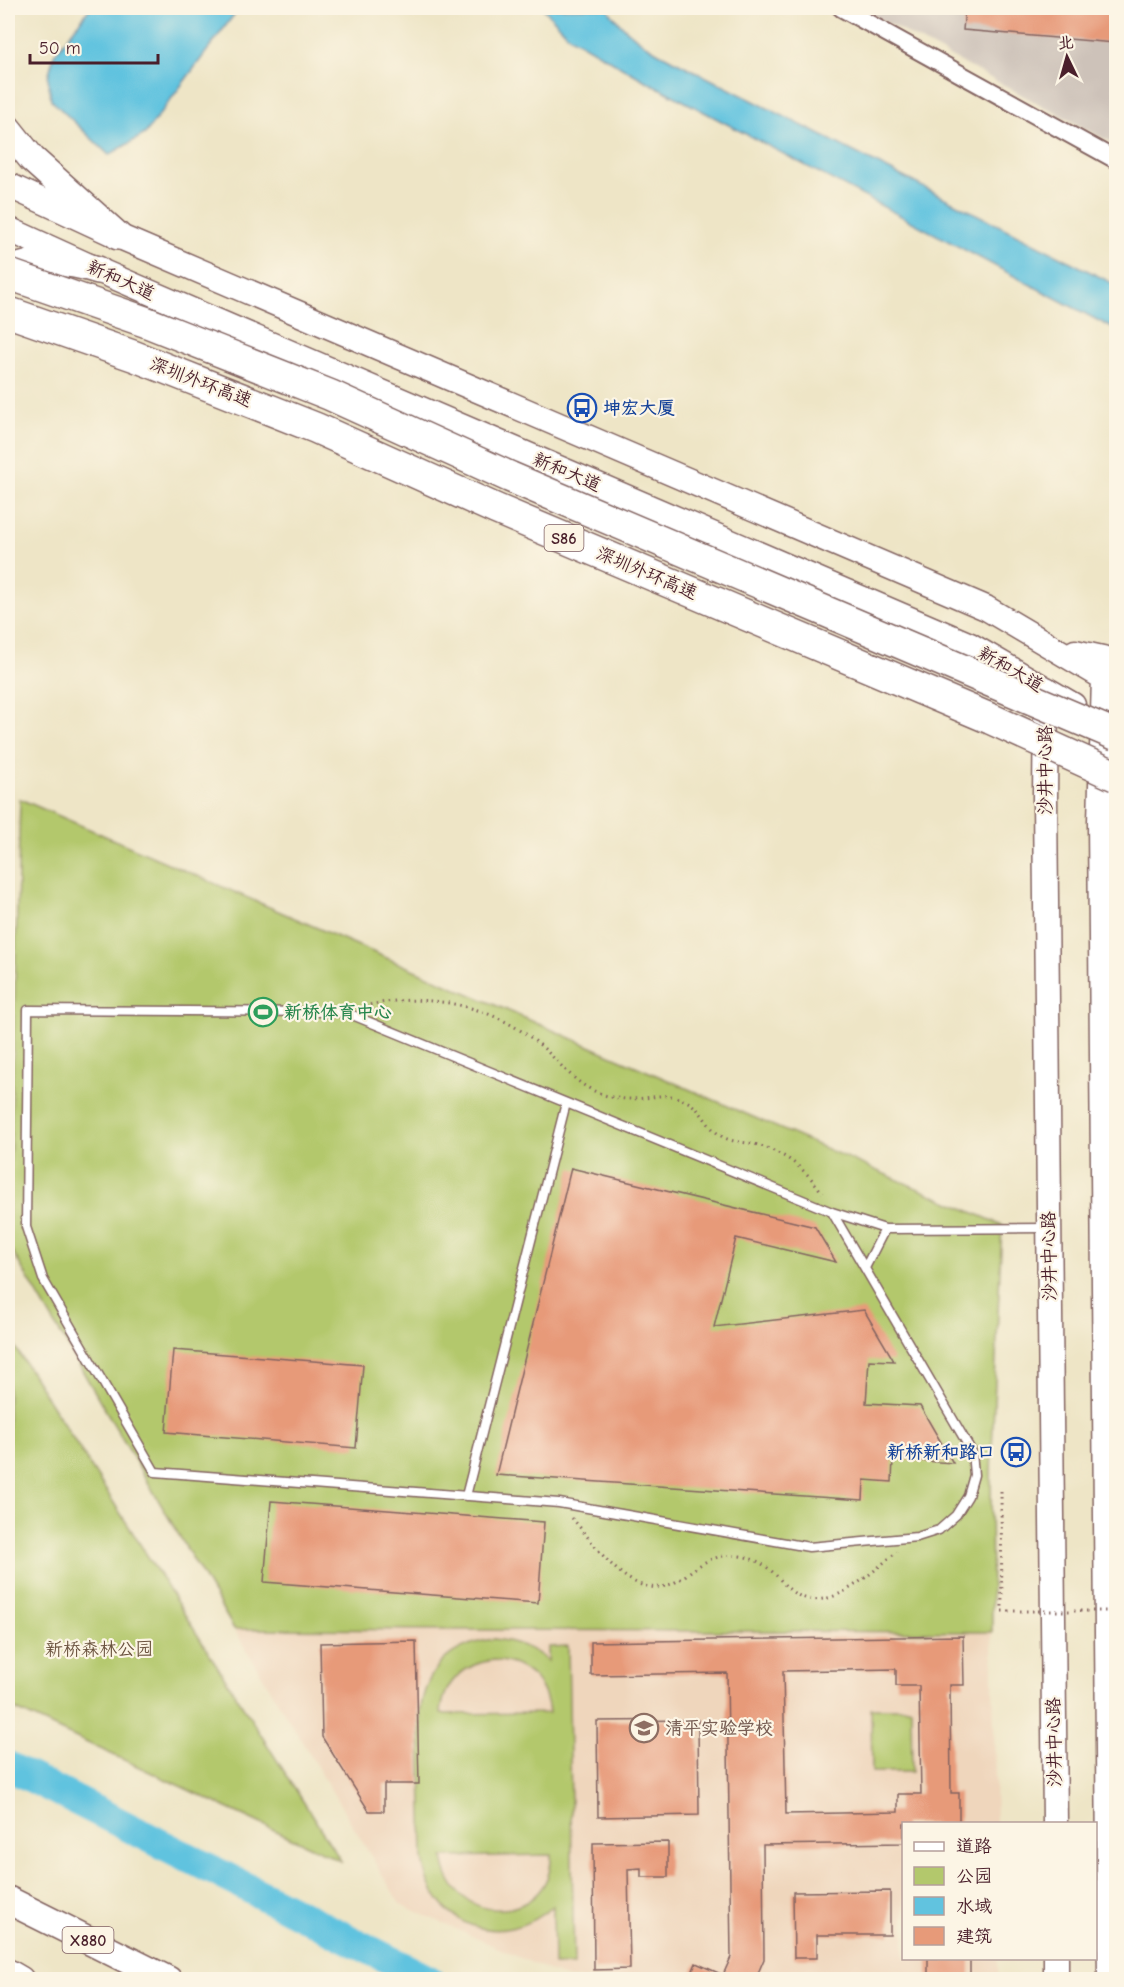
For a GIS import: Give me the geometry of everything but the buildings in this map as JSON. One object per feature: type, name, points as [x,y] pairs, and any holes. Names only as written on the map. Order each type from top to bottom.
[{"type":"highway","name":"深圳外环高速","points":[[8,273],[146,322],[330,395],[510,477],[1112,731]]},
{"type":"highway","name":"深圳外环高速","points":[[8,312],[134,356],[316,428],[496,509],[992,719],[1116,776]]},
{"type":"main road","points":[[8,129],[32,159],[118,236]]},
{"type":"main road","points":[[8,273],[38,262],[58,261],[98,270]]},
{"type":"main road","points":[[8,1882],[29,1906],[46,1919]]},
{"type":"main road","name":"X880","points":[[8,1900],[168,1980]]},
{"type":"main road","points":[[8,1973],[20,1980]]},
{"type":"street","points":[[841,8],[1116,160]]},
{"type":"street","points":[[8,185],[118,236],[986,608],[1054,647],[1112,675],[1112,731],[1100,822],[1111,1453],[1110,1980]]},
{"type":"street","name":"新和大道","points":[[8,229],[98,270],[970,645],[1112,731]]},
{"type":"street","name":"沙井中心路","points":[[1046,689],[1045,798],[1055,1822]]},
{"type":"street","points":[[1056,1960],[1056,1980]]},
{"type":"lane","points":[[832,1212],[972,1452],[974,1475],[968,1496],[956,1515],[939,1530],[917,1537],[809,1547],[559,1503],[155,1472],[42,1279],[26,1227],[28,1010],[345,1012],[832,1212],[885,1229],[1049,1227]]},
{"type":"lane","points":[[466,1496],[566,1103]]},
{"type":"lane","points":[[865,1268],[885,1229]]},
{"type":"path","points":[[345,1012],[385,1002],[426,1000],[466,1006],[486,1013],[505,1021],[531,1038],[575,1080],[588,1088],[616,1098],[632,1099],[665,1095],[683,1099],[699,1110],[722,1137],[762,1147],[784,1156],[808,1175],[822,1193],[832,1212]]},
{"type":"path","points":[[1001,1491],[1002,1611],[1116,1611]]},
{"type":"path","points":[[559,1503],[621,1574],[639,1585],[649,1587],[669,1585],[696,1566],[716,1557],[738,1555],[760,1562],[791,1591],[800,1596],[808,1599],[828,1599],[845,1592],[917,1537]]},
{"type":"shaded area","points":[[859,8],[1116,8],[1116,145],[1114,144]]},
{"type":"shaded area","name":"清平实验学校","points":[[234,1629],[992,1632],[996,1822],[902,1822],[902,1960],[998,1960],[998,1979],[568,1979],[400,1904]]},
{"type":"green space","name":"新桥体育中心","points":[[20,799],[1002,1225],[991,1471],[992,1632],[234,1629],[8,1244]]},
{"type":"green space","name":"新桥森林公园","points":[[8,1336],[341,1861],[8,1706]]},
{"type":"green space","points":[[494,1639],[509,1641],[529,1648],[548,1661],[548,1647],[568,1646],[574,1965],[554,1965],[553,1906],[533,1920],[512,1928],[491,1929],[472,1926],[454,1916],[440,1901],[429,1882],[423,1858],[420,1714],[423,1698],[427,1684],[442,1662],[464,1647]],"holes":[[[494,1660],[515,1665],[532,1676],[544,1692],[549,1713],[441,1714],[450,1684],[473,1666]],[[551,1855],[547,1877],[536,1894],[520,1905],[502,1909],[482,1907],[464,1898],[451,1881],[443,1857]]]},
{"type":"green space","points":[[871,1708],[911,1708],[912,1772],[872,1772]]},
{"type":"water","points":[[90,8],[239,8],[145,134],[109,155],[51,100],[48,77],[54,55]]},
{"type":"water","points":[[543,8],[607,8],[630,34],[659,53],[1116,285],[1116,330],[644,80],[570,37]]},
{"type":"waterway","points":[[8,1766],[429,1980]]},
{"type":"place","name":"坤宏大厦","points":[[582,408]]},
{"type":"place","name":"新桥体育中心","points":[[263,1012]]},
{"type":"place","name":"新桥新和路口","points":[[1016,1452]]},
{"type":"place","name":"清平实验学校","points":[[644,1728]]}]
